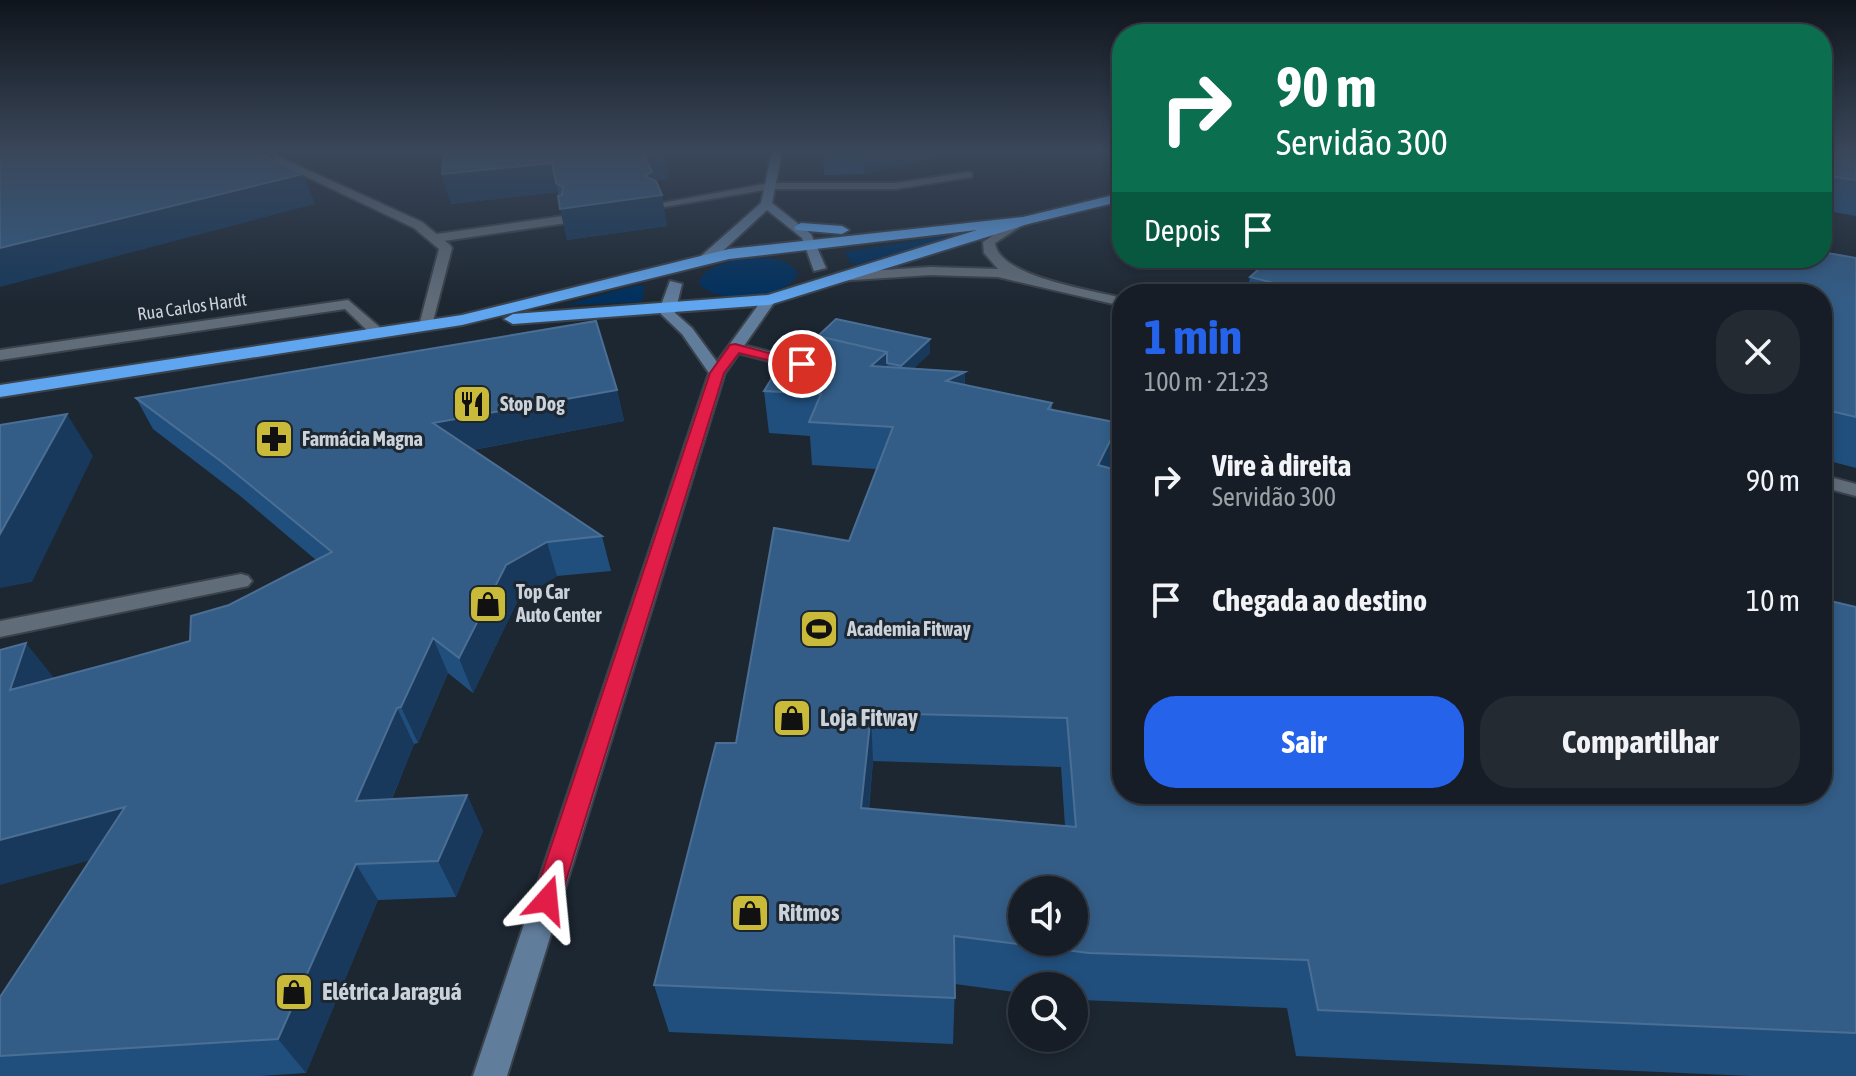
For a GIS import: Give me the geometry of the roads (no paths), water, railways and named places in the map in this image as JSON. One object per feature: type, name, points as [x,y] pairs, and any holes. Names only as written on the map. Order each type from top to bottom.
[{"type":"highway","points":[[462,320],[769,300],[837,277],[955,245],[1023,221],[1100,202]]},
{"type":"highway","points":[[0,391],[462,320],[689,266],[706,259],[1023,221]]},
{"type":"highway","points":[[801,227],[928,230]]},
{"type":"highway","points":[[778,251],[797,254],[811,260],[819,268],[818,277],[809,286]]},
{"type":"highway","points":[[689,266],[678,275],[675,284],[680,293],[716,305]]},
{"type":"main road","points":[[706,259],[766,204],[801,227],[815,245],[819,268]]},
{"type":"main road","points":[[675,284],[667,308],[670,317],[687,331],[717,373]]},
{"type":"main road","points":[[490,1076],[717,373],[769,300]]},
{"type":"street","points":[[369,202],[418,225],[446,248],[426,326]]},
{"type":"street","points":[[658,205],[674,202]]},
{"type":"street","points":[[437,238],[563,220]]},
{"type":"street","points":[[1020,276],[996,261],[988,249],[989,242],[998,234],[1023,221]]},
{"type":"street","points":[[837,277],[947,271],[1020,276],[1112,299]]},
{"type":"street","name":"Rua Carlos Hardt","points":[[0,355],[348,304],[378,333]]},
{"type":"street","points":[[735,348],[820,368]]},
{"type":"street","points":[[1832,484],[1856,490]]},
{"type":"street","points":[[0,629],[241,581]]},
{"type":"place","name":"Stop Dog","points":[[472,404]]},
{"type":"place","name":"Farmácia Magna","points":[[274,439]]},
{"type":"place","name":"Top Car Auto Center","points":[[488,604]]},
{"type":"place","name":"Academia Fitway","points":[[819,629]]},
{"type":"place","name":"Loja Fitway","points":[[792,718]]},
{"type":"place","name":"Ritmos","points":[[750,913]]},
{"type":"place","name":"Elétrica Jaraguá","points":[[294,992]]}]
